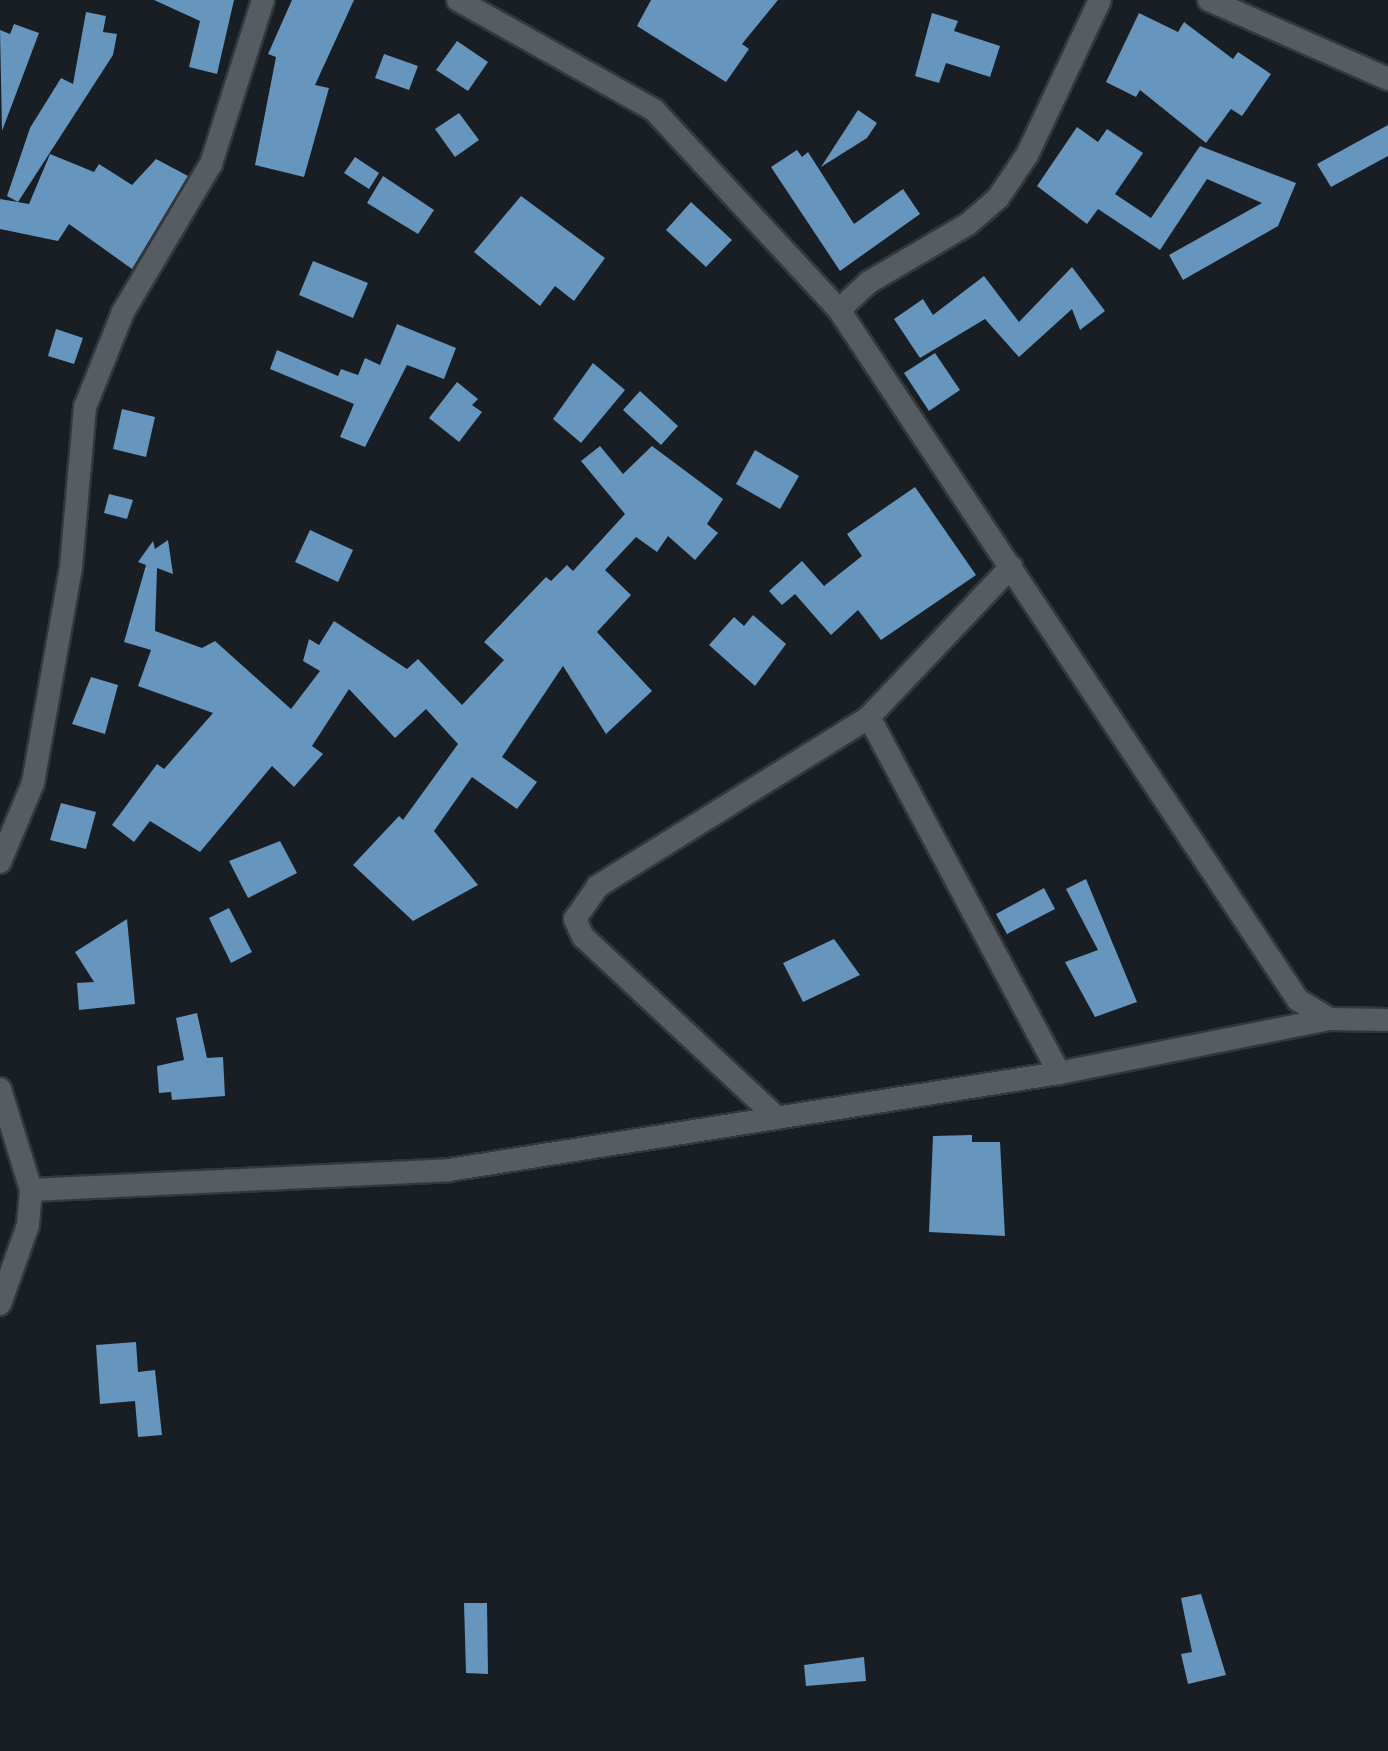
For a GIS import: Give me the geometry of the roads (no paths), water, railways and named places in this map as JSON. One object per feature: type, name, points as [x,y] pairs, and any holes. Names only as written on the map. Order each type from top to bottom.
[{"type":"street","points":[[0,862],[33,783],[71,567],[85,407],[123,312],[211,164],[263,0]]},
{"type":"street","points":[[458,0],[654,110],[839,310],[1298,1000],[1330,1019]]},
{"type":"street","points":[[839,310],[869,282],[968,224],[998,198],[1027,155],[1100,0]]},
{"type":"street","points":[[1209,0],[1388,79]]},
{"type":"street","points":[[772,1113],[583,937],[575,919],[598,886],[869,717],[1011,567]]},
{"type":"street","points":[[869,717],[1059,1073]]},
{"type":"street","points":[[31,1190],[434,1172],[772,1113],[1059,1073],[1330,1019],[1388,1020]]},
{"type":"street","points":[[0,1089],[31,1190],[28,1225],[0,1304]]}]
